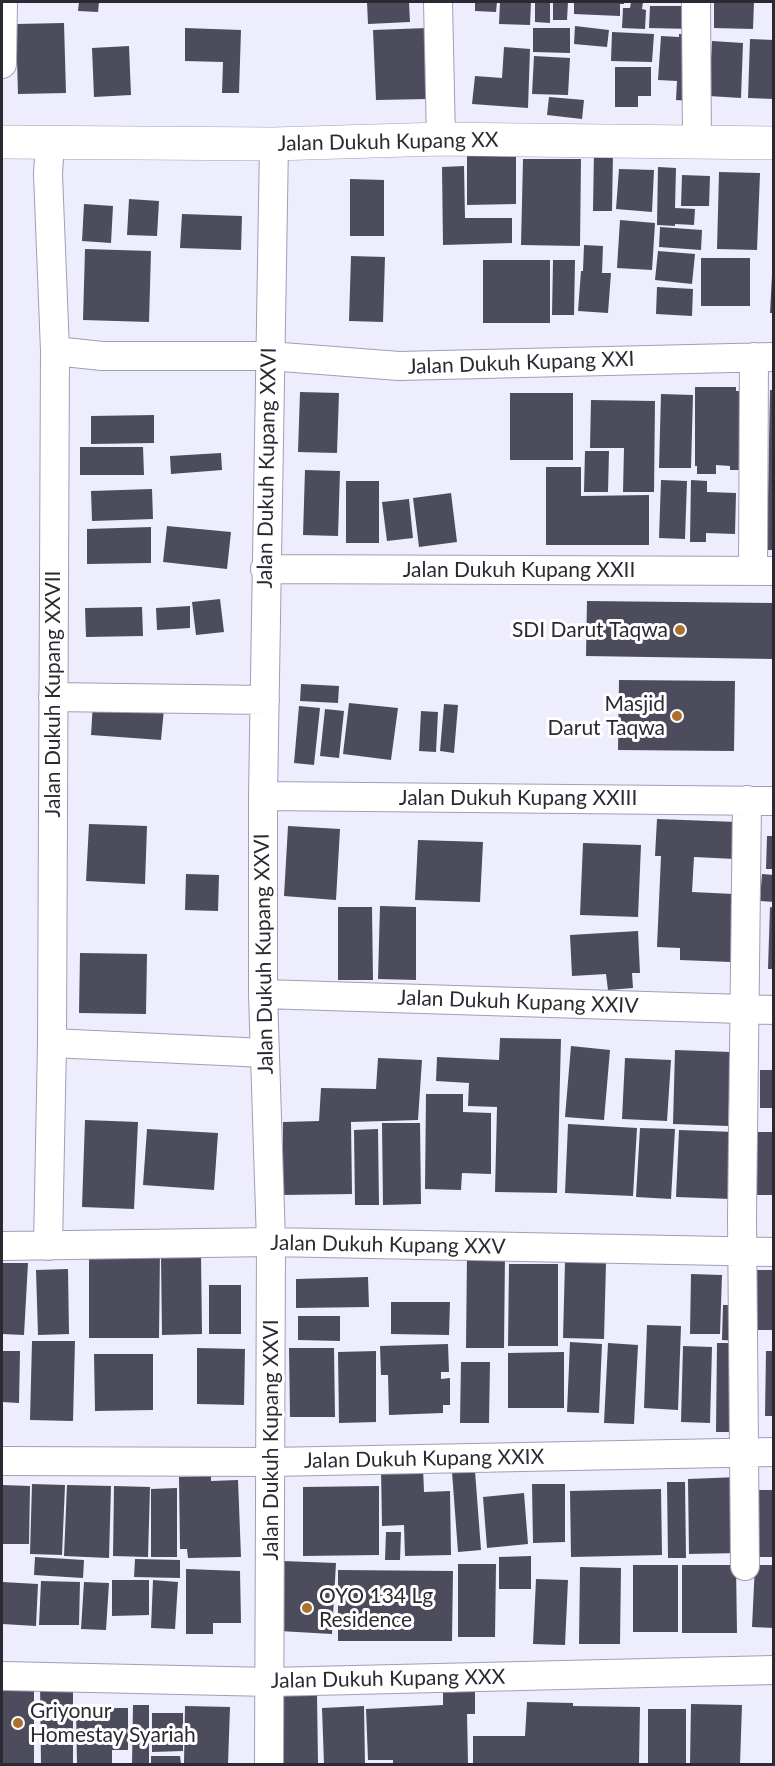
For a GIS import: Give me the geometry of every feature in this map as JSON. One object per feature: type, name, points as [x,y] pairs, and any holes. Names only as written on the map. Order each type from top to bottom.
[{"type":"street","points":[[2,64],[3,2]]},
{"type":"street","points":[[438,2],[441,139]]},
{"type":"street","points":[[696,2],[697,143]]},
{"type":"street","name":"Jalan Dukuh Kupang XX","points":[[2,142],[274,144],[441,139],[774,143]]},
{"type":"street","name":"Jalan Dukuh Kupang XXVII","points":[[48,1246],[52,1043],[55,351],[48,174],[50,141]]},
{"type":"street","name":"Jalan Dukuh Kupang XXVI","points":[[269,1764],[271,1242],[263,994],[262,796],[274,144]]},
{"type":"street","name":"Jalan Dukuh Kupang XXI","points":[[55,351],[102,356],[269,356],[399,366],[764,357]]},
{"type":"street","points":[[763,571],[764,357]]},
{"type":"street","name":"Jalan Dukuh Kupang XXII","points":[[265,570],[763,571]]},
{"type":"street","points":[[53,697],[265,700]]},
{"type":"street","name":"Jalan Dukuh Kupang XXIII","points":[[262,796],[760,800]]},
{"type":"street","points":[[745,1566],[742,1205],[744,1009],[760,800]]},
{"type":"street","name":"Jalan Dukuh Kupang XXIV","points":[[263,994],[774,1010]]},
{"type":"street","points":[[52,1043],[265,1053]]},
{"type":"street","name":"Jalan Dukuh Kupang XXV","points":[[2,1246],[271,1242],[774,1252]]},
{"type":"street","name":"Jalan Dukuh Kupang XXIX","points":[[2,1461],[271,1462],[774,1452]]},
{"type":"street","name":"Jalan Dukuh Kupang XXX","points":[[2,1676],[270,1682],[774,1670]]},
{"type":"building","points":[[79,2],[99,2],[98,12],[78,11]]},
{"type":"building","points":[[367,2],[409,2],[410,22],[368,24]]},
{"type":"building","points":[[475,2],[497,2],[496,12],[475,11]]},
{"type":"building","points":[[500,2],[531,2],[530,25],[499,24]]},
{"type":"building","points":[[535,2],[550,2],[550,23],[535,22]]},
{"type":"building","points":[[553,2],[568,2],[567,20],[553,20]]},
{"type":"building","points":[[574,2],[624,2],[624,4],[620,4],[620,16],[574,14]]},
{"type":"building","points":[[631,2],[643,2],[642,9],[646,10],[645,29],[622,28],[623,8],[630,8]]},
{"type":"building","points":[[714,2],[754,2],[753,29],[714,28]]},
{"type":"building","points":[[650,6],[693,6],[693,29],[649,28]]},
{"type":"building","points":[[64,23],[66,93],[18,94],[16,24]]},
{"type":"building","points":[[575,26],[609,30],[607,47],[574,44]]},
{"type":"building","points":[[185,28],[241,30],[239,93],[222,93],[223,62],[185,61]]},
{"type":"building","points":[[427,28],[428,99],[376,100],[373,30]]},
{"type":"building","points":[[533,28],[570,28],[570,53],[533,52]]},
{"type":"building","points":[[612,32],[654,34],[652,62],[611,61]]},
{"type":"building","points":[[679,34],[695,35],[691,101],[676,100],[677,81],[658,80],[661,36],[679,37]]},
{"type":"building","points":[[750,39],[774,40],[774,99],[748,98]]},
{"type":"building","points":[[712,41],[743,43],[741,98],[709,96]]},
{"type":"building","points":[[129,46],[131,95],[94,97],[92,48]]},
{"type":"building","points":[[504,47],[530,49],[528,108],[472,104],[475,76],[502,78]]},
{"type":"building","points":[[534,56],[570,58],[568,95],[532,94]]},
{"type":"building","points":[[615,67],[651,67],[651,96],[638,96],[638,107],[615,107]]},
{"type":"building","points":[[549,97],[584,100],[582,119],[547,115]]},
{"type":"building","points":[[467,144],[516,144],[516,204],[467,205]]},
{"type":"building","points":[[594,151],[613,152],[612,211],[593,211]]},
{"type":"building","points":[[523,159],[581,159],[580,246],[521,245]]},
{"type":"building","points":[[464,166],[465,218],[512,218],[512,243],[443,245],[442,167]]},
{"type":"building","points":[[658,167],[676,168],[675,208],[695,209],[694,225],[657,225]]},
{"type":"building","points":[[619,169],[654,170],[652,212],[616,209]]},
{"type":"building","points":[[719,172],[760,173],[757,250],[717,249]]},
{"type":"building","points":[[682,175],[710,176],[709,206],[681,206]]},
{"type":"building","points":[[350,179],[384,180],[384,236],[350,236]]},
{"type":"building","points":[[129,199],[159,201],[157,236],[127,235]]},
{"type":"building","points":[[84,204],[113,206],[111,243],[82,241]]},
{"type":"building","points":[[182,214],[242,216],[241,250],[180,248]]},
{"type":"building","points":[[620,220],[655,223],[652,270],[617,268]]},
{"type":"building","points":[[660,227],[702,230],[701,250],[659,247]]},
{"type":"building","points":[[584,245],[603,246],[602,273],[611,273],[608,313],[578,311]]},
{"type":"building","points":[[85,249],[151,251],[149,322],[83,320]]},
{"type":"building","points":[[658,251],[695,254],[692,284],[655,280]]},
{"type":"building","points":[[351,256],[385,257],[383,322],[349,321]]},
{"type":"building","points":[[701,258],[750,258],[750,306],[701,306]]},
{"type":"building","points":[[483,260],[550,260],[550,323],[483,323]]},
{"type":"building","points":[[553,260],[575,260],[574,315],[552,315]]},
{"type":"building","points":[[772,275],[774,275],[774,313],[770,313]]},
{"type":"building","points":[[657,287],[693,289],[692,316],[656,314]]},
{"type":"building","points":[[695,387],[736,387],[736,391],[746,391],[747,470],[730,470],[730,466],[716,465],[716,474],[697,474],[697,466],[695,466]]},
{"type":"building","points":[[770,390],[774,390],[774,550],[767,550]]},
{"type":"building","points":[[300,392],[339,393],[337,453],[298,452]]},
{"type":"building","points":[[510,393],[573,393],[573,460],[510,460]]},
{"type":"building","points":[[661,394],[693,395],[691,468],[659,468]]},
{"type":"building","points":[[591,400],[655,401],[654,492],[623,492],[624,448],[590,448]]},
{"type":"building","points":[[154,415],[154,443],[91,444],[91,416]]},
{"type":"building","points":[[80,447],[143,447],[144,475],[80,475]]},
{"type":"building","points":[[585,451],[609,451],[608,492],[584,492]]},
{"type":"building","points":[[221,453],[222,470],[171,474],[170,456]]},
{"type":"building","points":[[546,467],[581,467],[581,496],[649,495],[649,545],[546,545]]},
{"type":"building","points":[[305,470],[340,471],[338,536],[303,535]]},
{"type":"building","points":[[661,480],[687,481],[685,539],[659,538]]},
{"type":"building","points":[[691,480],[707,481],[707,492],[736,493],[735,534],[706,533],[706,542],[690,542]]},
{"type":"building","points":[[346,481],[379,481],[379,543],[346,543]]},
{"type":"building","points":[[152,489],[153,519],[92,521],[91,491]]},
{"type":"building","points":[[451,493],[457,542],[419,547],[413,498]]},
{"type":"building","points":[[409,499],[413,538],[387,541],[382,502]]},
{"type":"building","points":[[167,526],[231,532],[227,569],[163,562]]},
{"type":"building","points":[[151,527],[151,563],[87,564],[87,529]]},
{"type":"building","points":[[220,599],[224,632],[196,635],[192,602]]},
{"type":"building","name":"SDI Darut Taqwa","points":[[587,601],[774,603],[774,659],[586,656]]},
{"type":"building","points":[[190,606],[190,628],[157,630],[156,608]]},
{"type":"building","points":[[142,607],[143,636],[86,637],[85,608]]},
{"type":"building","name":"Masjid Darut Taqwa","points":[[619,680],[735,681],[734,751],[618,750]]},
{"type":"building","points":[[301,684],[339,686],[338,703],[300,701]]},
{"type":"building","points":[[93,703],[164,709],[161,740],[91,735]]},
{"type":"building","points":[[349,703],[398,708],[391,760],[343,754]]},
{"type":"building","points":[[444,704],[458,705],[454,753],[440,751]]},
{"type":"building","points":[[299,706],[320,708],[314,765],[294,763]]},
{"type":"building","points":[[325,709],[344,711],[339,758],[320,756]]},
{"type":"building","points":[[421,711],[438,712],[436,752],[419,751]]},
{"type":"building","points":[[657,819],[737,822],[735,859],[694,857],[692,892],[734,894],[731,962],[680,960],[680,948],[657,947],[661,856],[655,856]]},
{"type":"building","points":[[89,824],[147,826],[145,884],[86,881]]},
{"type":"building","points":[[288,826],[340,829],[336,900],[284,896]]},
{"type":"building","points":[[767,836],[774,836],[774,869],[766,869]]},
{"type":"building","points":[[418,840],[483,842],[480,902],[415,900]]},
{"type":"building","points":[[583,843],[641,845],[638,917],[580,915]]},
{"type":"building","points":[[186,874],[219,875],[218,911],[185,910]]},
{"type":"building","points":[[762,874],[774,875],[774,902],[760,901]]},
{"type":"building","points":[[380,906],[416,907],[416,980],[378,979]]},
{"type":"building","points":[[338,907],[372,907],[373,980],[338,980]]},
{"type":"building","points":[[770,907],[774,908],[774,969],[768,969]]},
{"type":"building","points":[[638,931],[640,973],[632,973],[633,988],[608,990],[606,974],[572,976],[570,935]]},
{"type":"building","points":[[80,953],[147,954],[146,1014],[79,1013]]},
{"type":"building","points":[[500,1038],[561,1039],[557,1193],[495,1192],[497,1107],[468,1106],[469,1083],[436,1081],[437,1057],[499,1060]]},
{"type":"building","points":[[571,1046],[610,1050],[604,1120],[565,1117]]},
{"type":"building","points":[[675,1050],[731,1052],[728,1126],[673,1124]]},
{"type":"building","points":[[378,1058],[422,1060],[418,1120],[351,1122],[352,1194],[283,1195],[283,1122],[319,1121],[321,1088],[376,1089]]},
{"type":"building","points":[[625,1058],[671,1060],[667,1121],[622,1119]]},
{"type":"building","points":[[760,1070],[774,1070],[774,1108],[760,1108]]},
{"type":"building","points":[[426,1094],[463,1094],[463,1112],[491,1113],[491,1174],[462,1173],[461,1190],[425,1189]]},
{"type":"building","points":[[85,1120],[138,1122],[134,1209],[82,1207]]},
{"type":"building","points":[[382,1123],[420,1123],[421,1204],[383,1205]]},
{"type":"building","points":[[568,1124],[637,1128],[633,1196],[565,1193]]},
{"type":"building","points":[[640,1128],[675,1129],[671,1199],[636,1197]]},
{"type":"building","points":[[147,1129],[218,1133],[214,1190],[143,1185]]},
{"type":"building","points":[[378,1129],[379,1205],[355,1205],[354,1130]]},
{"type":"building","points":[[679,1130],[735,1132],[732,1199],[676,1197]]},
{"type":"building","points":[[756,1132],[774,1132],[774,1195],[754,1195]]},
{"type":"building","points":[[89,1249],[160,1249],[159,1338],[89,1338]]},
{"type":"building","points":[[467,1254],[505,1254],[504,1348],[466,1348]]},
{"type":"building","points":[[201,1255],[202,1334],[162,1335],[161,1256]]},
{"type":"building","points":[[565,1262],[606,1263],[604,1339],[563,1338]]},
{"type":"building","points":[[2,1263],[28,1263],[24,1335],[2,1334]]},
{"type":"building","points":[[509,1264],[558,1264],[558,1346],[508,1346]]},
{"type":"building","points":[[68,1269],[69,1334],[38,1335],[36,1270]]},
{"type":"building","points":[[757,1270],[774,1270],[774,1330],[755,1330]]},
{"type":"building","points":[[691,1274],[722,1275],[720,1334],[690,1334]]},
{"type":"building","points":[[368,1277],[369,1307],[296,1308],[296,1279]]},
{"type":"building","points":[[209,1285],[241,1285],[241,1334],[209,1334]]},
{"type":"building","points":[[391,1302],[450,1302],[449,1335],[391,1334]]},
{"type":"building","points":[[723,1305],[741,1305],[740,1341],[722,1340]]},
{"type":"building","points":[[298,1316],[340,1316],[340,1341],[298,1340]]},
{"type":"building","points":[[647,1325],[681,1326],[678,1410],[644,1408]]},
{"type":"building","points":[[32,1341],[75,1341],[73,1421],[30,1420]]},
{"type":"building","points":[[570,1342],[602,1344],[599,1413],[567,1412]]},
{"type":"building","points":[[608,1343],[638,1345],[634,1424],[604,1423]]},
{"type":"building","points":[[717,1343],[742,1343],[741,1432],[716,1432]]},
{"type":"building","points":[[448,1344],[449,1372],[441,1372],[441,1379],[450,1378],[450,1405],[443,1405],[443,1413],[389,1415],[388,1375],[381,1375],[380,1346]]},
{"type":"building","points":[[683,1346],[712,1347],[710,1423],[681,1422]]},
{"type":"building","points":[[197,1348],[245,1349],[244,1405],[197,1404]]},
{"type":"building","points":[[289,1348],[334,1348],[335,1417],[290,1417]]},
{"type":"building","points":[[2,1351],[20,1351],[19,1403],[2,1402]]},
{"type":"building","points":[[376,1351],[376,1422],[339,1423],[338,1352]]},
{"type":"building","points":[[766,1351],[774,1351],[774,1416],[765,1416]]},
{"type":"building","points":[[564,1352],[564,1408],[508,1408],[508,1353]]},
{"type":"building","points":[[94,1354],[153,1354],[153,1410],[95,1411]]},
{"type":"building","points":[[461,1362],[490,1362],[489,1423],[460,1423]]},
{"type":"building","points":[[423,1467],[424,1492],[450,1491],[451,1555],[405,1556],[404,1525],[382,1526],[381,1468]]},
{"type":"building","points":[[475,1471],[481,1550],[458,1552],[452,1472]]},
{"type":"building","points":[[211,1476],[211,1481],[238,1480],[241,1557],[188,1558],[187,1549],[180,1549],[179,1477]]},
{"type":"building","points":[[739,1477],[741,1553],[689,1554],[688,1479]]},
{"type":"building","points":[[667,1482],[685,1482],[686,1558],[668,1558]]},
{"type":"building","points":[[32,1484],[65,1485],[62,1555],[30,1554]]},
{"type":"building","points":[[532,1484],[565,1484],[565,1542],[533,1543]]},
{"type":"building","points":[[2,1485],[30,1486],[29,1544],[2,1544]]},
{"type":"building","points":[[67,1485],[111,1486],[109,1558],[64,1556]]},
{"type":"building","points":[[114,1486],[150,1487],[148,1557],[113,1556]]},
{"type":"building","points":[[379,1486],[379,1555],[303,1556],[303,1487]]},
{"type":"building","points":[[177,1488],[177,1557],[151,1557],[151,1489]]},
{"type":"building","points":[[661,1489],[662,1555],[571,1557],[570,1491]]},
{"type":"building","points":[[755,1490],[774,1490],[774,1557],[756,1557]]},
{"type":"building","points":[[524,1493],[528,1544],[487,1548],[483,1497]]},
{"type":"building","points":[[386,1532],[401,1532],[400,1560],[385,1560]]},
{"type":"building","points":[[531,1556],[531,1589],[499,1589],[499,1557]]},
{"type":"building","points":[[35,1557],[84,1560],[83,1578],[34,1575]]},
{"type":"building","points":[[135,1559],[180,1560],[180,1578],[134,1577]]},
{"type":"building","name":"OYO 134 Lg Residence","points":[[282,1561],[336,1563],[332,1634],[279,1631]]},
{"type":"building","points":[[458,1564],[496,1564],[495,1637],[458,1637]]},
{"type":"building","points":[[633,1565],[678,1565],[678,1632],[633,1632]]},
{"type":"building","points":[[682,1565],[736,1565],[737,1633],[682,1633]]},
{"type":"building","points":[[755,1565],[774,1565],[774,1628],[752,1627]]},
{"type":"building","points":[[580,1567],[621,1568],[620,1644],[579,1644]]},
{"type":"building","points":[[186,1569],[240,1571],[241,1623],[213,1623],[213,1634],[186,1634]]},
{"type":"building","points":[[338,1570],[453,1571],[452,1641],[338,1641]]},
{"type":"building","points":[[536,1579],[568,1580],[565,1645],[533,1644]]},
{"type":"building","points":[[112,1580],[149,1580],[149,1615],[112,1616]]},
{"type":"building","points":[[153,1580],[178,1582],[175,1629],[151,1628]]},
{"type":"building","points":[[41,1581],[80,1582],[79,1625],[39,1625]]},
{"type":"building","points":[[2,1582],[38,1584],[36,1626],[2,1624]]},
{"type":"building","points":[[84,1582],[109,1583],[106,1630],[81,1629]]},
{"type":"building","points":[[73,1681],[73,1764],[41,1764],[40,1682]]},
{"type":"building","name":"Griyonur Homestay Syariah","points":[[2,1682],[34,1682],[34,1764],[2,1764]]},
{"type":"building","points":[[443,1692],[475,1692],[475,1714],[467,1714],[468,1764],[393,1764],[393,1760],[368,1760],[366,1709],[443,1705]]},
{"type":"building","points":[[317,1694],[318,1764],[281,1764],[280,1695]]},
{"type":"building","points":[[527,1702],[573,1703],[573,1706],[640,1707],[639,1764],[473,1764],[473,1736],[525,1736]]},
{"type":"building","points":[[691,1704],[742,1705],[740,1764],[690,1764]]},
{"type":"building","points":[[111,1705],[112,1708],[128,1708],[128,1750],[112,1750],[112,1764],[77,1764],[76,1706]]},
{"type":"building","points":[[133,1705],[149,1705],[149,1764],[132,1764]]},
{"type":"building","points":[[185,1706],[230,1707],[228,1764],[184,1764]]},
{"type":"building","points":[[364,1706],[365,1764],[324,1764],[322,1708]]},
{"type":"building","points":[[648,1709],[686,1709],[686,1764],[648,1764]]},
{"type":"building","points":[[152,1713],[183,1713],[183,1751],[152,1752]]},
{"type":"building","points":[[151,1756],[180,1756],[181,1764],[151,1764]]},
{"type":"place","name":"SDI Darut Taqwa","points":[[680,630]]},
{"type":"place","name":"Masjid Darut Taqwa","points":[[677,716]]},
{"type":"place","name":"OYO 134 Lg Residence","points":[[307,1608]]},
{"type":"place","name":"Griyonur Homestay Syariah","points":[[18,1723]]}]
